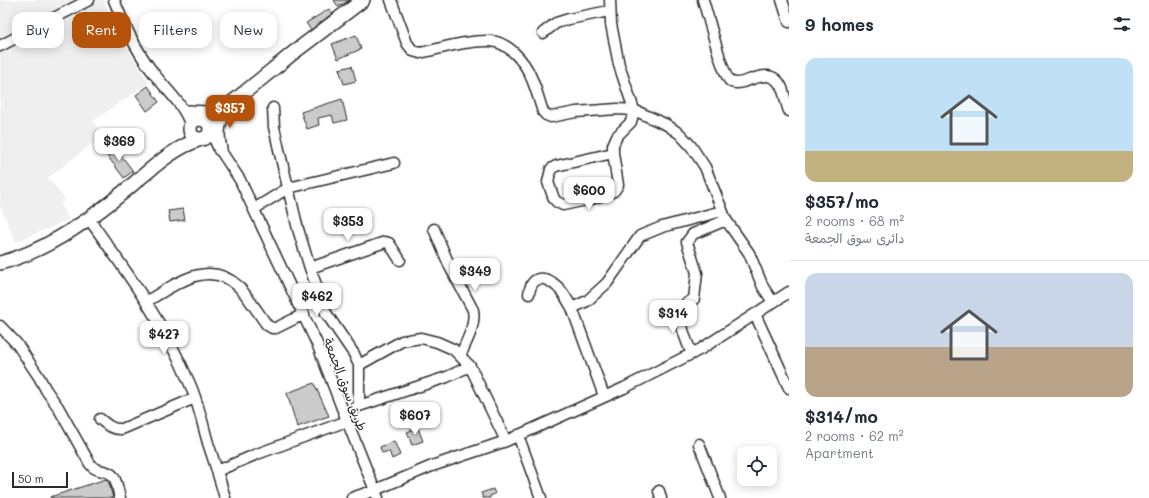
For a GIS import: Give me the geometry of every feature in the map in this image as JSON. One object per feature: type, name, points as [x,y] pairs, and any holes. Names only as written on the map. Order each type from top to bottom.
[{"type":"main road","points":[[0,263],[20,257],[89,219],[293,53],[363,0]]},
{"type":"main road","points":[[185,110],[206,114],[225,108]]},
{"type":"main road","points":[[221,151],[217,134],[219,121],[225,108]]},
{"type":"street","points":[[0,46],[88,0]]},
{"type":"street","name":"طريق سوق الجمعة","points":[[114,0],[121,18],[140,54],[152,71],[221,151],[240,180],[327,365],[376,494]]},
{"type":"street","points":[[391,0],[407,42],[413,50],[420,53],[472,42],[492,41],[504,46],[520,58],[531,75],[543,112],[546,115],[551,117],[576,112],[617,109],[634,110],[667,125],[680,134],[691,146],[705,167],[716,192],[724,216],[749,253],[763,287],[773,302]]},
{"type":"street","points":[[610,0],[610,11],[619,65],[634,110],[631,122],[617,136],[613,146],[618,185],[614,191],[591,199],[563,205],[557,202],[548,182],[551,169],[556,166],[613,153]]},
{"type":"street","points":[[703,0],[723,69],[730,81],[734,84],[763,76],[770,76],[785,85],[789,111]]},
{"type":"street","points":[[782,0],[789,22]]},
{"type":"street","points":[[543,33],[556,23],[610,11]]},
{"type":"street","points":[[272,108],[288,188],[298,229],[310,268],[326,313],[354,354],[359,365],[359,406]]},
{"type":"street","points":[[254,209],[288,188],[394,162]]},
{"type":"street","points":[[572,308],[587,301],[606,283],[640,236],[662,227],[724,216]]},
{"type":"street","points":[[692,354],[681,317],[681,309],[684,305],[694,299],[697,273],[687,242],[693,234],[724,216]]},
{"type":"street","points":[[89,219],[133,280],[181,364],[195,398],[225,498]]},
{"type":"street","points":[[434,229],[450,267],[473,310],[473,325],[460,356]]},
{"type":"street","points":[[310,268],[385,242],[389,244],[400,260]]},
{"type":"street","points":[[146,302],[174,284],[192,276],[208,273],[222,275],[238,286],[268,325],[272,328],[276,328],[304,314]]},
{"type":"street","points":[[529,294],[530,288],[534,281],[539,278],[546,279],[561,291],[572,308],[604,396]]},
{"type":"street","points":[[352,498],[376,494],[432,466],[506,441],[624,388],[692,354],[789,292]]},
{"type":"street","points":[[755,314],[789,388]]},
{"type":"street","points":[[0,326],[17,344],[31,363],[90,464],[95,469],[108,472],[114,476],[120,498]]},
{"type":"street","points":[[359,365],[402,341],[421,338],[437,342],[453,349],[470,366],[506,441]]},
{"type":"street","points":[[217,471],[257,454],[347,421],[355,408],[359,406],[447,377],[470,366]]},
{"type":"street","points":[[100,420],[109,427],[118,430],[195,398]]},
{"type":"street","points":[[518,435],[541,498]]},
{"type":"street","points":[[699,444],[720,498]]},
{"type":"shaded area","points":[[0,0],[104,0],[108,12],[72,12],[72,48],[127,48],[149,83],[93,121],[103,135],[48,178],[65,199],[60,204],[69,219],[16,242],[0,206]]},
{"type":"building","points":[[334,0],[350,0],[338,7]]},
{"type":"building","points":[[329,9],[333,13],[311,30],[306,23]]},
{"type":"building","points":[[356,35],[361,49],[338,59],[332,44]]},
{"type":"building","points":[[352,66],[356,81],[344,84],[339,69]]},
{"type":"building","points":[[148,86],[159,102],[147,111],[136,95]]},
{"type":"building","points":[[342,99],[347,120],[334,123],[332,115],[318,118],[319,125],[307,129],[301,112]]},
{"type":"building","points":[[114,146],[133,171],[124,178],[105,153]]},
{"type":"building","points":[[183,209],[185,220],[170,222],[168,211]]},
{"type":"building","points":[[314,383],[329,416],[297,427],[287,393]]},
{"type":"building","points":[[418,428],[423,441],[412,445],[407,432]]},
{"type":"building","points":[[394,441],[400,455],[392,459],[389,451],[382,453],[380,447]]},
{"type":"building","points":[[106,479],[109,483],[113,498],[50,498],[50,497]]},
{"type":"building","points":[[493,489],[495,494],[490,496],[490,498],[483,498],[481,493]]}]
